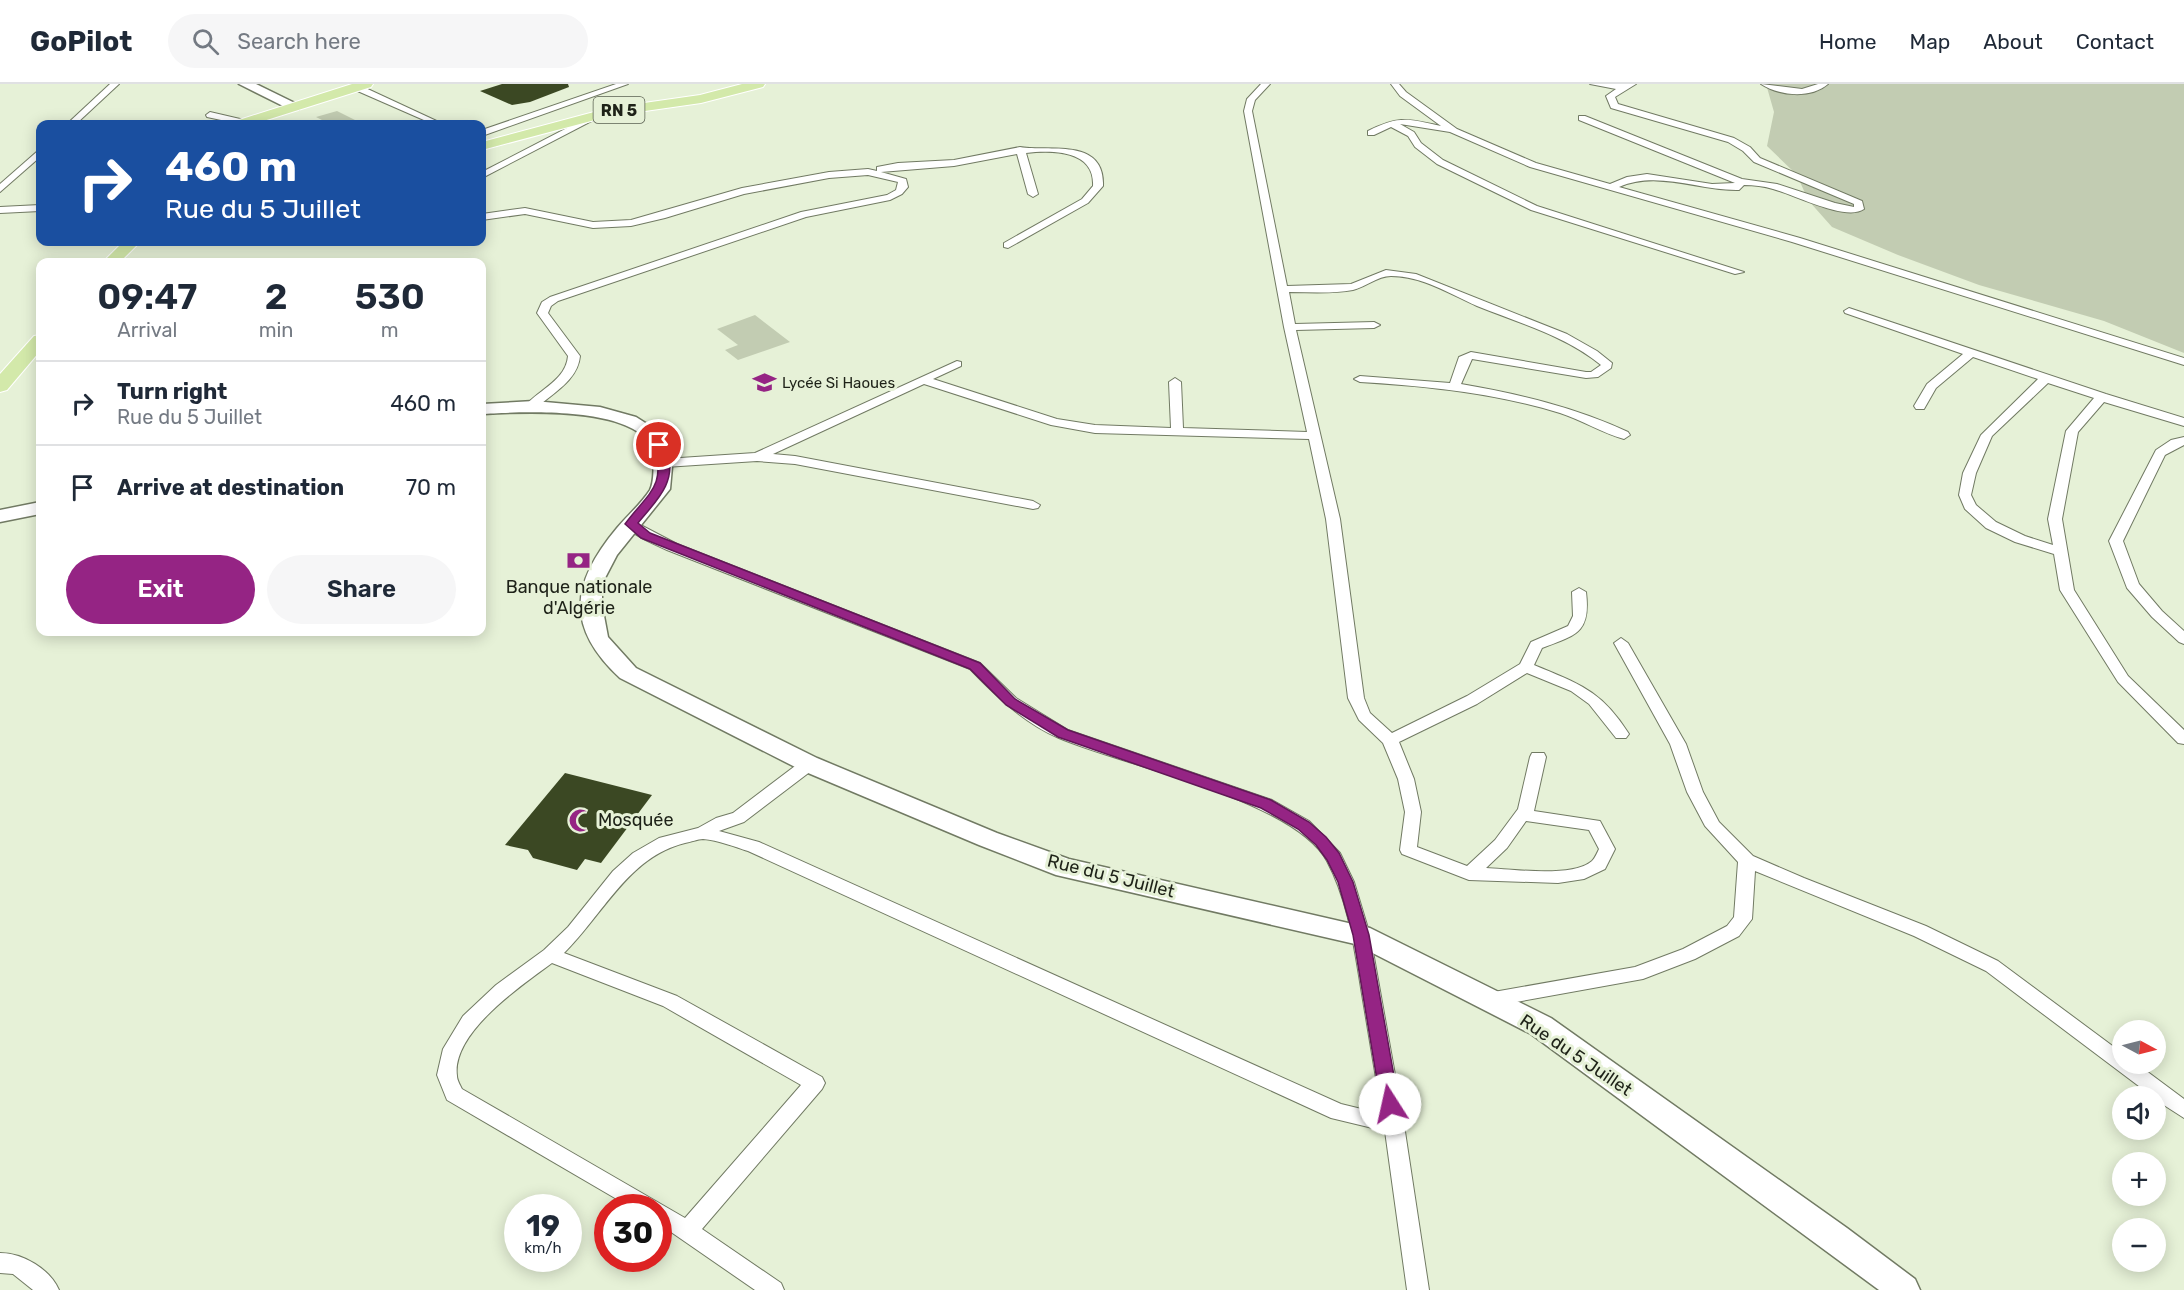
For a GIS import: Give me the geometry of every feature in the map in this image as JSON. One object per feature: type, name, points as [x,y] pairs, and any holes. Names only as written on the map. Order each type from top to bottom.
[{"type":"main road","name":"RN 5","points":[[486,145],[599,114],[701,99],[758,84]]},
{"type":"main road","points":[[256,120],[361,86]]},
{"type":"main road","points":[[115,258],[128,246]]},
{"type":"main road","points":[[0,386],[36,345]]},
{"type":"street","points":[[75,120],[115,84]]},
{"type":"street","points":[[245,84],[294,106]]},
{"type":"street","points":[[486,132],[624,84]]},
{"type":"street","points":[[1266,84],[1251,99],[1248,111],[1290,327],[1333,519],[1356,698],[1364,716],[1390,740],[1407,779],[1413,812],[1408,850],[1469,874],[1558,878],[1584,873],[1599,865],[1607,849],[1594,825],[1522,815]]},
{"type":"street","points":[[1395,84],[1403,94],[1454,131]]},
{"type":"street","points":[[1594,84],[1628,86]]},
{"type":"street","points":[[1765,84],[1794,92],[1808,93],[1824,84]]},
{"type":"street","points":[[361,86],[431,120]]},
{"type":"street","points":[[1582,118],[1740,182],[1776,187],[1840,207],[1855,210],[1859,208],[1859,203],[1757,160],[1751,151],[1731,139],[1688,126],[1630,114],[1614,106],[1610,96],[1628,86]]},
{"type":"street","points":[[486,173],[599,114]]},
{"type":"street","points":[[210,115],[229,120]]},
{"type":"street","points":[[1371,133],[1391,123],[1406,121],[1454,131],[1533,165],[1796,240],[2184,362]]},
{"type":"street","points":[[1391,123],[1411,134],[1418,145],[1440,162],[1533,208],[1739,272]]},
{"type":"street","points":[[1020,150],[1033,194]]},
{"type":"street","points":[[486,216],[525,211],[593,225],[631,223],[662,216],[742,191],[798,180],[868,172],[886,167],[954,163],[1020,150],[1069,150],[1084,156],[1098,172],[1098,186],[1085,201],[1008,245]]},
{"type":"street","points":[[0,189],[36,156]]},
{"type":"street","points":[[532,405],[570,372],[575,363],[574,356],[542,313],[546,304],[554,299],[804,214],[882,199],[899,192],[903,187],[903,181],[895,177],[868,172]]},
{"type":"street","points":[[1613,186],[1635,178],[1652,177],[1723,189],[1739,187],[1740,182]]},
{"type":"street","points":[[0,210],[36,208]]},
{"type":"street","points":[[1283,289],[1349,288],[1360,285],[1375,275],[1407,275],[1436,284],[1589,350],[1607,366],[1594,375],[1586,375],[1471,356],[1465,357],[1454,387]]},
{"type":"street","points":[[1849,311],[1970,354],[2184,422]]},
{"type":"street","points":[[1290,327],[1374,325]]},
{"type":"street","points":[[1920,406],[1931,386],[1970,354]]},
{"type":"street","points":[[757,457],[957,364]]},
{"type":"street","points":[[2047,377],[1988,433],[1966,480],[1965,495],[1972,508],[1986,521],[2008,535],[2031,544],[2060,551]]},
{"type":"street","points":[[1360,379],[1414,380],[1454,387],[1569,412],[1608,426],[1624,435]]},
{"type":"street","points":[[923,380],[1055,423],[1095,429],[1315,436]]},
{"type":"street","points":[[1175,382],[1177,432]]},
{"type":"street","points":[[2102,397],[2072,431],[2055,519],[2067,590],[2123,679],[2184,739]]},
{"type":"street","points":[[486,409],[532,405],[590,410],[626,419],[649,432],[659,445],[665,463],[757,457],[795,460],[887,475],[1033,504]]},
{"type":"street","points":[[2184,441],[2175,443],[2160,453],[2116,541],[2132,585],[2157,614],[2184,639]]},
{"type":"street","name":"Rue du 5 Juillet","points":[[665,463],[662,486],[608,551],[594,577],[590,606],[597,638],[611,657],[628,673],[809,764],[1065,868],[1361,935],[1541,1026],[1836,1238],[1904,1290]]},
{"type":"street","points":[[0,516],[36,509]]},
{"type":"street","points":[[631,524],[646,536],[672,547],[975,666],[1011,702],[1063,734],[1266,804],[1303,825],[1321,841],[1334,857],[1345,882],[1361,935],[1394,1125],[1418,1290]]},
{"type":"street","points":[[1390,740],[1473,700],[1526,667],[1536,645],[1568,632],[1580,624],[1582,613],[1579,592]]},
{"type":"street","points":[[1620,643],[1678,744],[1695,792],[1713,826],[1747,860],[1798,883],[1920,931],[1992,966],[2112,1055]]},
{"type":"street","points":[[1526,667],[1576,688],[1594,699],[1621,734]]},
{"type":"street","points":[[1469,874],[1501,844],[1526,810],[1538,757]]},
{"type":"street","points":[[628,1194],[454,1094],[447,1075],[452,1049],[470,1021],[502,990],[550,955],[574,932],[619,875],[639,857],[665,842],[703,833],[722,822],[738,818],[809,764]]},
{"type":"street","points":[[703,833],[753,846],[1338,1112],[1394,1125]]},
{"type":"street","points":[[1488,1000],[1637,974],[1689,954],[1733,932],[1743,919],[1747,860]]},
{"type":"street","points":[[550,955],[670,1001],[815,1083],[688,1230]]},
{"type":"street","points":[[2137,1074],[2184,1110]]},
{"type":"street","points":[[672,1220],[773,1290]]},
{"type":"street","points":[[0,1263],[10,1262],[32,1273],[48,1290]]},
{"type":"green space","points":[[1766,84],[2184,84],[2184,353],[2104,321],[1979,285],[1898,255],[1832,227],[1808,200],[1797,175],[1767,146],[1774,112]]},
{"type":"green space","points":[[337,111],[355,120],[322,120],[316,117]]},
{"type":"green space","points":[[755,315],[790,342],[738,360],[725,350],[738,345],[717,329]]},
{"type":"building","points":[[502,84],[568,84],[569,87],[530,102],[512,105],[480,91]]},
{"type":"building","name":"Mosquée","points":[[565,773],[652,795],[601,863],[585,859],[577,870],[533,858],[528,850],[505,845]]},
{"type":"place","name":"Lycée Si Haoues","points":[[764,383]]},
{"type":"place","name":"Banque nationale d'Algérie","points":[[579,561]]},
{"type":"place","name":"Mosquée","points":[[580,820]]},
{"type":"route","points":[[659,445],[665,463],[662,486],[631,524],[646,536],[975,666],[1011,702],[1063,734],[1266,804],[1303,825],[1321,841],[1334,857],[1345,882],[1361,935],[1390,1104]]}]
